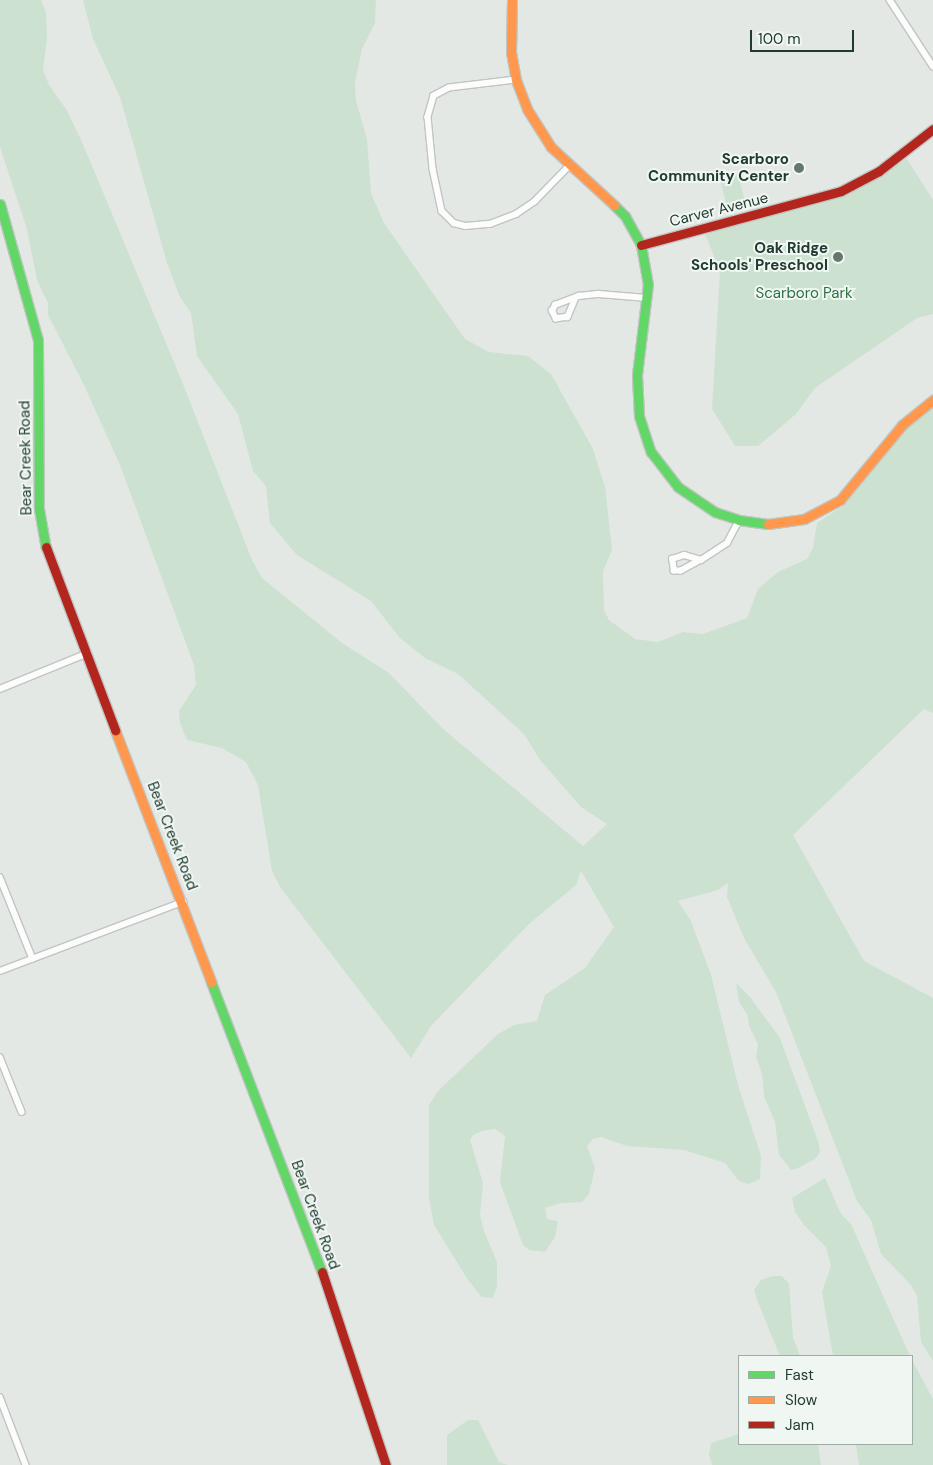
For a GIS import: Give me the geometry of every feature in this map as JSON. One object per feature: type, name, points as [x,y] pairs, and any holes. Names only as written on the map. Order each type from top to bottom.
[{"type":"street","points":[[512,0],[509,30],[516,80],[527,109],[544,138],[569,166],[611,200],[625,216],[641,245],[647,270],[648,298],[636,387],[645,439],[659,464],[678,487],[715,512],[739,520],[764,524],[789,522],[823,511],[840,500],[902,426],[933,400]]},
{"type":"street","points":[[890,0],[933,66]]},
{"type":"street","points":[[516,80],[449,88],[434,96],[429,107],[429,132],[442,211],[454,223],[466,226],[490,224],[516,214],[534,202],[569,166]]},
{"type":"street","name":"Carver Avenue","points":[[641,245],[841,191],[879,171],[933,129]]},
{"type":"street","name":"Bear Creek Road","points":[[0,204],[38,340],[41,528],[47,552],[183,902],[315,1252],[386,1465]]},
{"type":"street","points":[[576,298],[568,317],[556,319],[552,311],[555,305],[576,298],[599,294],[648,298]]},
{"type":"street","points":[[701,560],[679,555],[672,560],[672,567],[674,571],[681,572],[701,560],[727,543],[739,520]]},
{"type":"street","points":[[0,689],[88,654]]},
{"type":"street","points":[[0,877],[32,959]]},
{"type":"street","points":[[0,971],[183,902]]},
{"type":"street","points":[[0,1057],[22,1112]]},
{"type":"street","points":[[0,1397],[26,1465]]},
{"type":"green space","points":[[0,0],[41,0],[46,13],[47,39],[43,70],[49,85],[66,109],[82,142],[181,379],[252,560],[262,578],[342,643],[389,673],[443,729],[583,846],[607,824],[581,807],[540,760],[524,734],[458,674],[425,658],[400,638],[371,601],[297,555],[270,523],[266,486],[253,471],[238,414],[197,356],[191,313],[180,297],[167,263],[120,97],[93,39],[83,0],[376,0],[375,23],[362,49],[355,82],[356,101],[367,139],[371,193],[384,223],[465,339],[489,352],[528,356],[551,374],[593,449],[605,487],[612,550],[603,571],[604,610],[609,620],[635,639],[658,642],[683,632],[703,634],[747,618],[758,589],[778,572],[807,559],[813,548],[817,523],[843,506],[896,437],[933,404],[933,713],[924,709],[793,835],[864,961],[933,998],[933,1361],[921,1342],[917,1296],[911,1285],[881,1254],[871,1220],[857,1201],[776,992],[744,938],[727,897],[728,883],[718,890],[678,901],[691,921],[711,975],[738,1085],[761,1156],[760,1179],[749,1184],[739,1181],[725,1163],[684,1150],[627,1146],[601,1137],[593,1139],[587,1146],[595,1168],[589,1194],[582,1202],[561,1203],[545,1208],[547,1219],[558,1221],[555,1237],[545,1252],[529,1250],[523,1245],[500,1182],[505,1136],[495,1129],[482,1131],[473,1135],[470,1140],[483,1183],[480,1215],[484,1231],[497,1262],[497,1286],[493,1298],[482,1297],[468,1280],[434,1225],[429,1198],[429,1105],[438,1091],[498,1034],[514,1025],[537,1021],[545,995],[585,968],[614,927],[581,871],[576,885],[529,924],[431,1026],[411,1058],[280,887],[272,871],[258,785],[246,762],[222,748],[187,740],[180,723],[179,711],[196,685],[194,665],[120,465],[83,383],[48,315],[48,303],[37,280],[27,229],[0,147]]},
{"type":"green space","name":"Scarboro Park","points":[[907,159],[933,200],[933,314],[917,318],[815,388],[796,414],[758,446],[735,446],[712,409],[720,271],[705,234],[805,207],[856,189]]},
{"type":"green space","points":[[738,175],[745,201],[727,206],[720,180]]},
{"type":"green space","points":[[736,983],[750,997],[780,1038],[819,1144],[820,1152],[815,1159],[796,1169],[791,1170],[779,1155],[775,1122],[764,1096],[762,1074],[756,1057],[758,1044],[749,1026],[748,1016],[739,1002]]},
{"type":"green space","points":[[825,1178],[841,1214],[851,1224],[910,1355],[833,1355],[822,1292],[831,1266],[826,1247],[804,1225],[795,1212],[792,1198]]},
{"type":"green space","points":[[773,1276],[782,1276],[789,1284],[793,1337],[800,1355],[780,1355],[754,1290],[761,1280]]},
{"type":"green space","points":[[913,1362],[933,1399],[933,1465],[859,1465],[856,1445],[913,1445]]},
{"type":"green space","points":[[468,1420],[478,1420],[499,1462],[508,1465],[447,1465],[447,1435]]},
{"type":"green space","points":[[738,1434],[738,1445],[818,1445],[821,1465],[712,1465],[709,1455],[711,1443]]},
{"type":"traffic: fast","points":[[0,204],[38,340],[39,509],[46,547]]},
{"type":"traffic: fast","points":[[614,205],[625,216],[641,245],[648,284],[637,375],[639,416],[651,452],[678,487],[715,512],[739,520],[768,524]]},
{"type":"traffic: fast","points":[[211,982],[322,1272]]},
{"type":"traffic: slow","points":[[512,0],[511,52],[516,80],[527,109],[551,147],[614,205]]},
{"type":"traffic: slow","points":[[768,524],[804,519],[840,500],[902,425],[933,400]]},
{"type":"traffic: slow","points":[[115,730],[211,982]]},
{"type":"traffic: jam","points":[[641,245],[841,191],[879,171],[933,129]]},
{"type":"traffic: jam","points":[[46,547],[115,730]]},
{"type":"traffic: jam","points":[[322,1272],[386,1465]]},
{"type":"place","name":"Scarboro Community Center","points":[[799,168]]},
{"type":"place","name":"Oak Ridge Schools' Preschool","points":[[838,257]]}]
